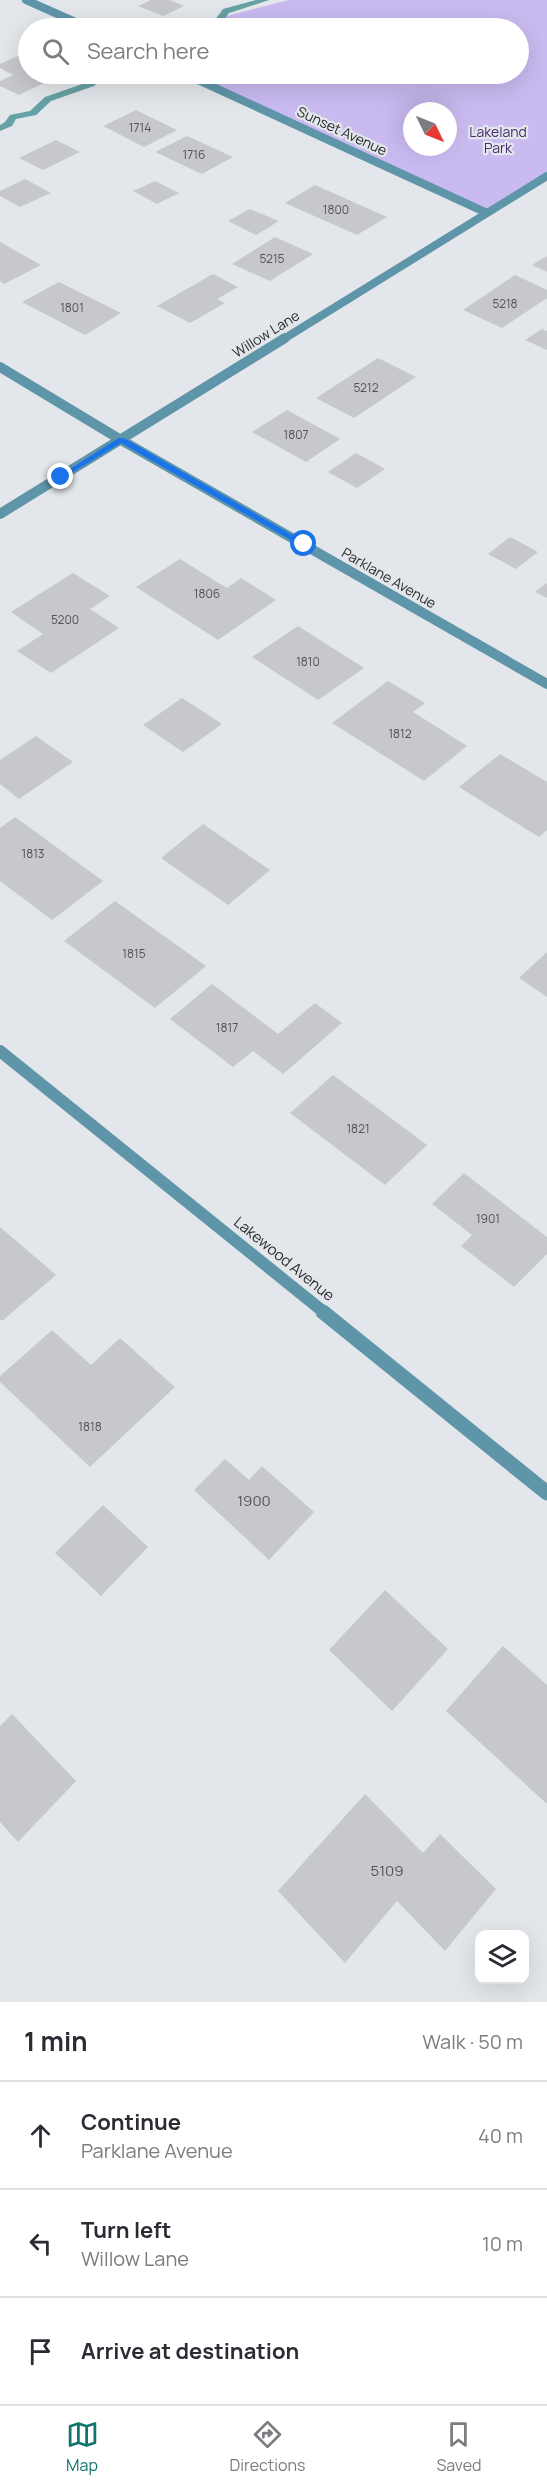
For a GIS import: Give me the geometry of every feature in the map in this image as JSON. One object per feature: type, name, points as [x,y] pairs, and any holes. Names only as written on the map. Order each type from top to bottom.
[{"type":"street","points":[[26,0],[66,18]]},
{"type":"street","name":"Sunset Avenue","points":[[208,84],[487,213]]},
{"type":"street","name":"Willow Lane","points":[[0,514],[547,176]]},
{"type":"street","name":"Parklane Avenue","points":[[0,367],[121,440],[547,684]]},
{"type":"street","name":"Lakewood Avenue","points":[[0,1051],[547,1493]]},
{"type":"green space","name":"Lakeland Park","points":[[289,0],[547,0],[547,176],[487,213],[207,84],[529,84],[529,18],[220,18]]},
{"type":"building","points":[[151,0],[170,0],[184,6],[163,16],[138,6]]},
{"type":"building","points":[[18,56],[18,84],[42,84],[19,95],[0,86],[0,81],[13,75],[0,68],[0,64]]},
{"type":"building","points":[[136,110],[177,130],[144,147],[103,126]]},
{"type":"building","points":[[187,136],[233,157],[202,174],[155,152]]},
{"type":"building","points":[[56,140],[80,152],[43,170],[19,158]]},
{"type":"building","points":[[25,179],[51,193],[20,207],[0,196],[0,191]]},
{"type":"building","points":[[155,181],[179,193],[157,204],[133,191]]},
{"type":"building","points":[[315,185],[387,217],[357,235],[285,203]]},
{"type":"building","points":[[250,209],[279,221],[256,235],[228,221]]},
{"type":"building","points":[[275,237],[313,254],[270,281],[232,264]]},
{"type":"building","points":[[0,242],[41,265],[4,284],[0,281]]},
{"type":"building","points":[[547,256],[547,272],[532,265]]},
{"type":"building","points":[[213,274],[238,287],[217,299],[225,303],[190,323],[157,306]]},
{"type":"building","points":[[515,275],[547,290],[547,298],[502,328],[463,310]]},
{"type":"building","points":[[59,282],[121,313],[85,335],[22,302]]},
{"type":"building","points":[[542,329],[547,331],[547,350],[525,340]]},
{"type":"building","points":[[378,358],[416,377],[354,418],[316,398]]},
{"type":"building","points":[[287,410],[340,439],[306,462],[252,432]]},
{"type":"building","points":[[356,453],[385,469],[357,488],[328,472]]},
{"type":"building","points":[[510,537],[538,552],[516,569],[488,554]]},
{"type":"building","points":[[180,559],[227,588],[241,578],[276,600],[218,640],[136,587]]},
{"type":"building","points":[[73,573],[110,596],[90,609],[119,628],[51,673],[17,651],[43,634],[11,612]]},
{"type":"building","points":[[547,583],[547,598],[535,592]]},
{"type":"building","points":[[298,626],[364,668],[318,700],[252,657]]},
{"type":"building","points":[[388,681],[425,703],[413,712],[467,746],[424,781],[332,723]]},
{"type":"building","points":[[182,698],[222,724],[183,752],[143,725]]},
{"type":"building","points":[[36,736],[73,762],[19,799],[0,784],[0,760]]},
{"type":"building","points":[[500,754],[547,782],[547,830],[539,837],[459,787]]},
{"type":"building","points":[[15,817],[103,881],[52,920],[0,881],[0,828]]},
{"type":"building","points":[[203,824],[270,870],[228,905],[161,858]]},
{"type":"building","points":[[115,901],[206,966],[155,1008],[64,941]]},
{"type":"building","points":[[547,952],[547,997],[519,978]]},
{"type":"building","points":[[212,984],[278,1034],[315,1003],[342,1023],[283,1074],[253,1051],[233,1067],[170,1019]]},
{"type":"building","points":[[333,1075],[427,1145],[385,1185],[290,1113]]},
{"type":"building","points":[[464,1173],[547,1237],[547,1254],[514,1287],[461,1246],[472,1235],[432,1204]]},
{"type":"building","points":[[0,1227],[56,1275],[2,1321],[0,1319]]},
{"type":"building","points":[[52,1330],[91,1365],[120,1338],[175,1387],[90,1467],[0,1382],[0,1376]]},
{"type":"building","points":[[225,1459],[249,1480],[262,1466],[314,1512],[269,1560],[194,1490]]},
{"type":"building","points":[[103,1505],[148,1547],[101,1596],[55,1553]]},
{"type":"building","points":[[385,1590],[448,1649],[392,1711],[329,1650]]},
{"type":"building","points":[[503,1646],[547,1685],[547,1804],[446,1711]]},
{"type":"building","points":[[12,1714],[76,1781],[18,1842],[0,1822],[0,1726]]},
{"type":"building","points":[[365,1794],[423,1853],[440,1834],[496,1889],[445,1951],[397,1901],[345,1963],[278,1891]]},
{"type":"waterway","points":[[221,18],[226,11],[265,0]]},
{"type":"waterway","points":[[0,128],[9,124],[13,117],[33,113],[48,99],[91,84]]},
{"type":"route","points":[[61,477],[121,440],[304,544]]}]
